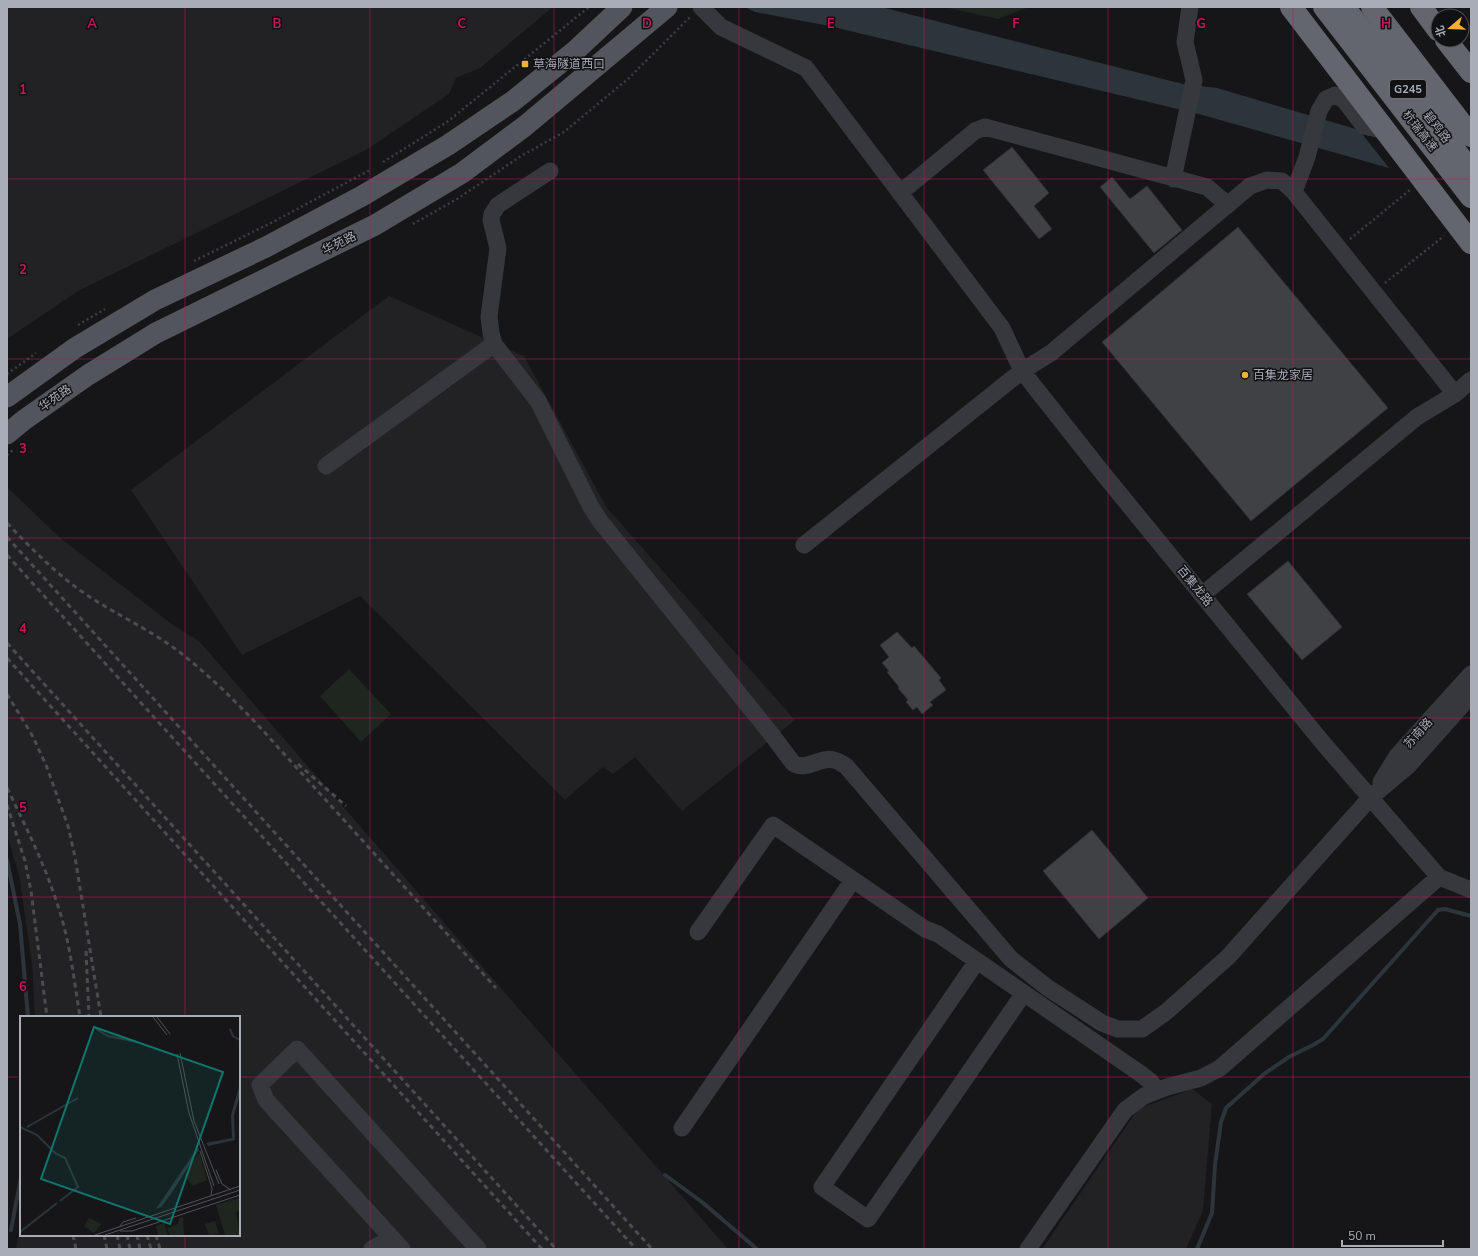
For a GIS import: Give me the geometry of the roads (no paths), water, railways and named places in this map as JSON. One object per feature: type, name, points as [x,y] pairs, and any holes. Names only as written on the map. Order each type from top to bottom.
[{"type":"highway","points":[[1291,7],[1471,243]]},
{"type":"highway","name":"杭瑞高速","points":[[1324,7],[1471,197]]},
{"type":"highway","name":"碧鸡路","points":[[1344,7],[1471,171]]},
{"type":"highway","name":"碧鸡路","points":[[1372,7],[1471,136]]},
{"type":"highway","points":[[1387,7],[1471,116]]},
{"type":"highway","points":[[1421,7],[1430,19]]},
{"type":"highway","points":[[1452,48],[1471,72]]},
{"type":"main road","points":[[7,397],[75,348],[155,300],[266,247],[362,196],[448,145],[519,96],[575,51],[622,7]]},
{"type":"main road","points":[[651,20],[667,7]]},
{"type":"main road","points":[[651,20],[673,7]]},
{"type":"main road","name":"华苑路","points":[[7,434],[24,420],[88,375],[156,333],[375,225],[462,173],[525,126],[651,20]]},
{"type":"street","name":"百集龙路","points":[[701,7],[721,27],[806,68],[1002,328],[1022,371],[1101,472],[1323,742],[1371,797]]},
{"type":"street","points":[[1173,179],[1194,80],[1185,42],[1190,7]]},
{"type":"street","points":[[1294,192],[1307,157],[1319,111],[1326,100],[1335,95],[1344,100],[1364,126],[1386,131]]},
{"type":"street","points":[[900,193],[975,131],[985,127],[1207,188],[1228,205]]},
{"type":"street","points":[[550,171],[498,205],[492,214],[491,220],[498,248],[489,317],[494,344],[538,402],[591,508],[793,763],[798,766],[804,766],[830,759],[836,760],[846,766],[1011,959],[1048,988],[1107,1026],[1118,1029],[1142,1030],[1166,1012],[1228,957],[1371,797],[1439,877],[1471,890]]},
{"type":"street","points":[[804,545],[1022,371],[1051,353],[1250,186],[1267,180],[1282,181],[1294,192],[1455,394]]},
{"type":"street","points":[[326,466],[494,344]]},
{"type":"street","points":[[1202,595],[1416,417],[1455,394],[1471,380]]},
{"type":"street","name":"苏南路","points":[[1371,797],[1397,756],[1471,674]]},
{"type":"street","name":"苏南路","points":[[1371,797],[1408,766],[1471,695]]},
{"type":"street","points":[[698,932],[773,825],[925,929],[938,934],[1141,1074],[1151,1082],[1157,1091]]},
{"type":"street","points":[[1028,1249],[1125,1110],[1144,1096],[1167,1087],[1201,1078],[1220,1068],[1439,877]]},
{"type":"street","points":[[682,1128],[853,880]]},
{"type":"street","points":[[977,961],[822,1186],[868,1219],[1024,993]]},
{"type":"street","points":[[372,1249],[397,1243],[266,1100],[260,1085],[297,1049],[478,1249]]},
{"type":"waterway","points":[[7,860],[20,924],[28,1016]]},
{"type":"waterway","points":[[1197,1249],[1212,1213],[1215,1165],[1221,1122],[1226,1108],[1264,1074],[1289,1057],[1323,1039],[1438,910],[1445,909],[1471,916]]},
{"type":"waterway","points":[[665,1175],[702,1202],[757,1249]]},
{"type":"waterway","points":[[11,1230],[20,1182]]},
{"type":"railway","points":[[7,523],[44,560],[73,585],[174,648],[217,684],[257,724],[496,988]]},
{"type":"railway","points":[[7,537],[652,1249]]},
{"type":"railway","points":[[7,555],[636,1249]]},
{"type":"railway","points":[[7,643],[556,1249]]},
{"type":"railway","points":[[7,658],[542,1249]]},
{"type":"railway","points":[[7,694],[32,735],[46,765],[68,826],[75,857],[101,1016]]},
{"type":"railway","points":[[298,764],[346,806]]},
{"type":"railway","points":[[7,788],[41,861],[58,906],[69,947],[80,1016]]},
{"type":"railway","points":[[7,805],[25,861],[31,891],[47,1016]]},
{"type":"railway","points":[[86,951],[89,1016]]},
{"type":"railway","points":[[73,1236],[76,1249]]},
{"type":"railway","points":[[104,1236],[107,1249]]},
{"type":"railway","points":[[117,1236],[120,1249]]},
{"type":"railway","points":[[127,1236],[130,1249]]},
{"type":"railway","points":[[137,1236],[140,1249]]},
{"type":"railway","points":[[147,1236],[151,1249]]},
{"type":"railway","points":[[156,1236],[160,1249]]},
{"type":"place","name":"草海隧道西口","points":[[525,64]]},
{"type":"place","name":"百集龙家居","points":[[1245,375]]}]
